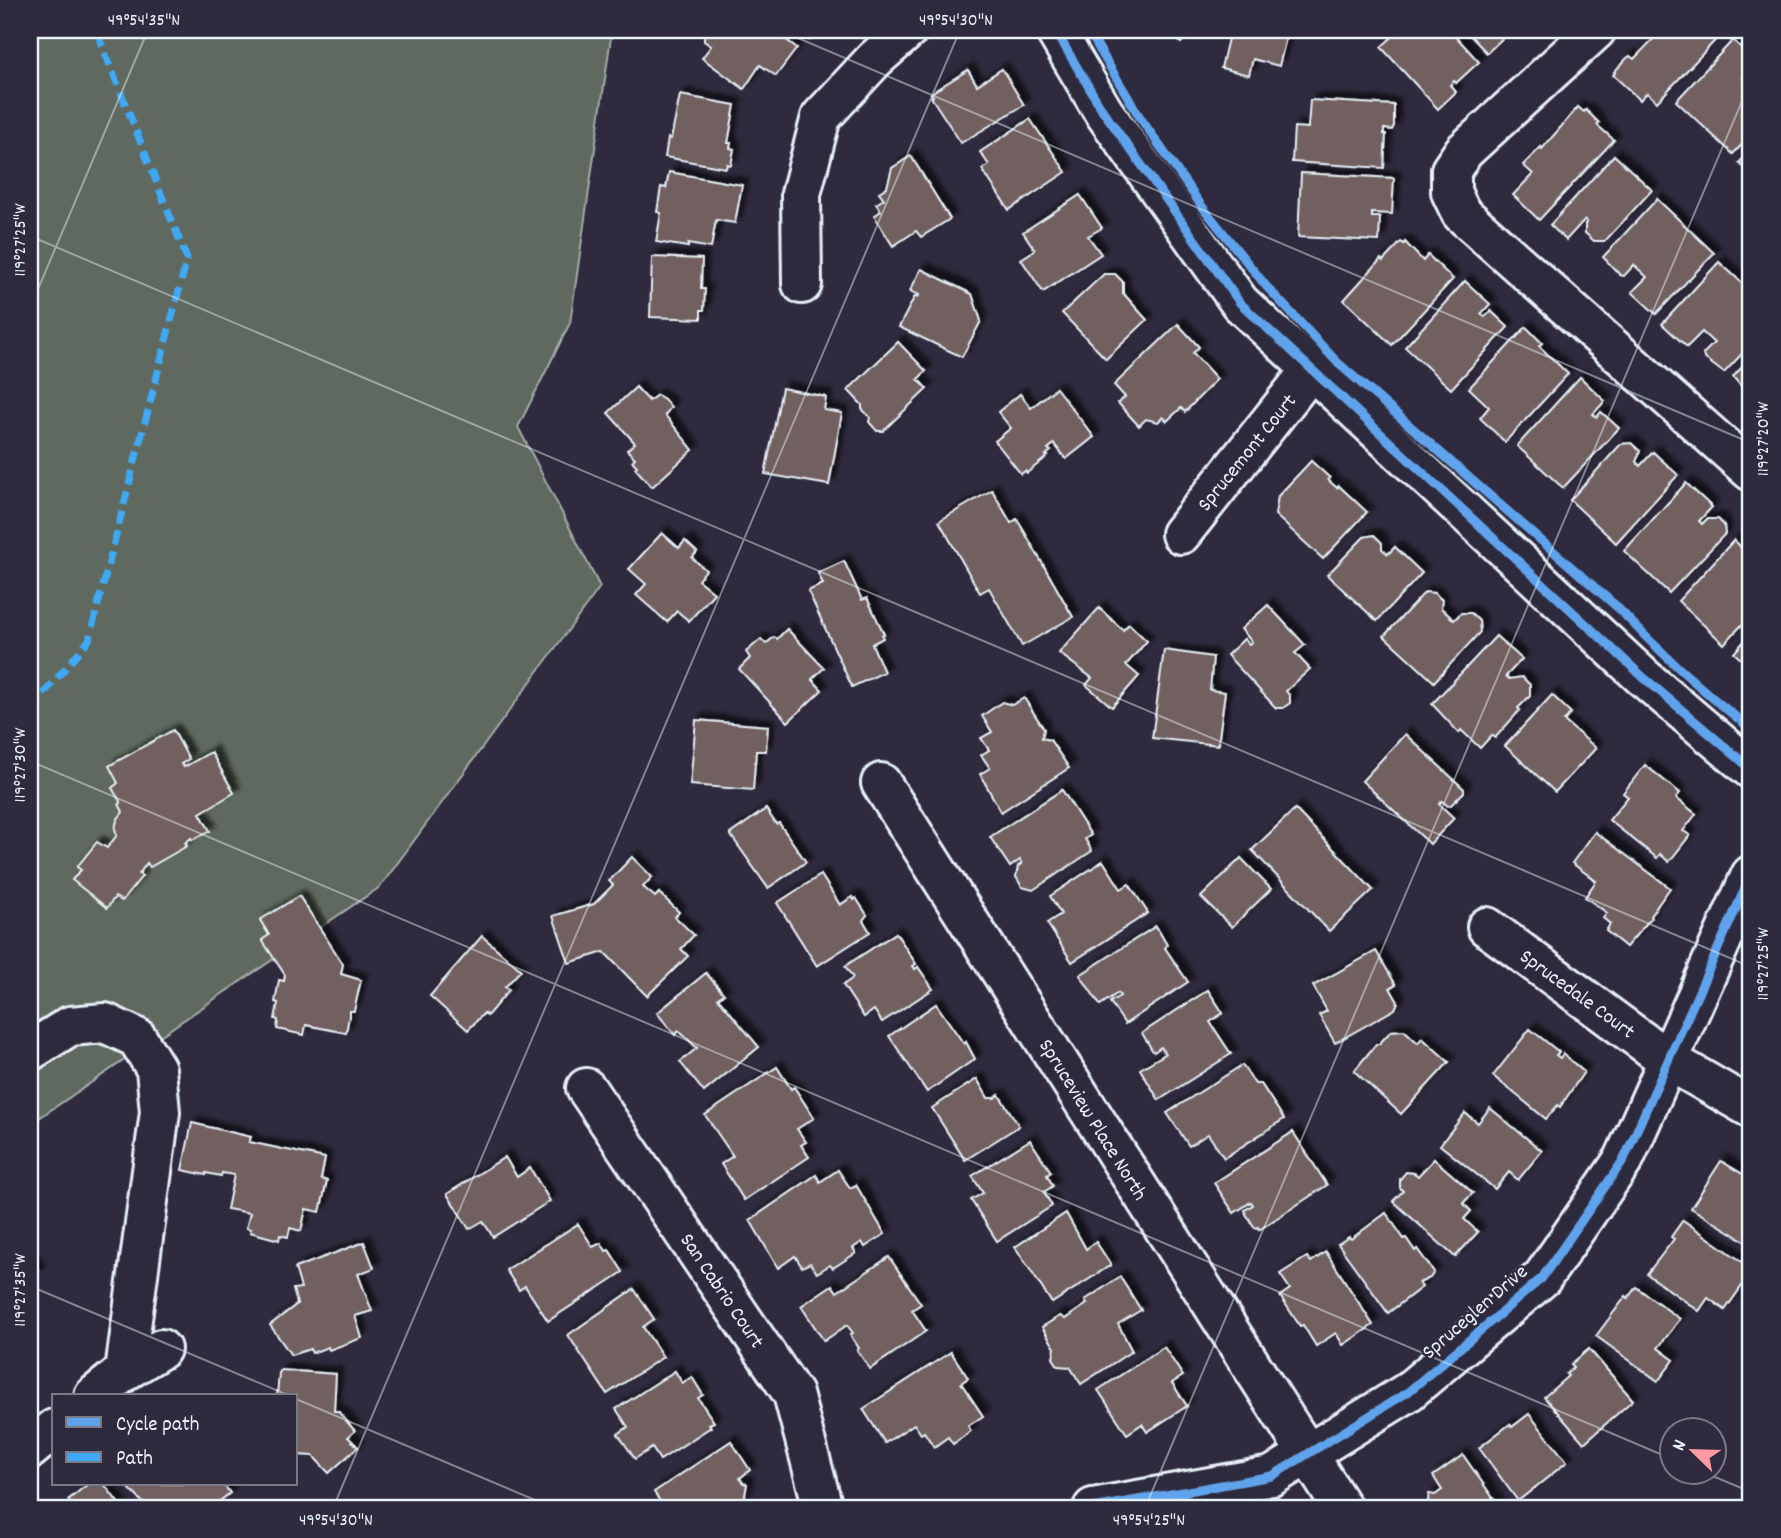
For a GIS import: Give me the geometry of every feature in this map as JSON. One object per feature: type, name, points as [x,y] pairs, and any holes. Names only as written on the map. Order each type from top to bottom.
[{"type":"street","points":[[802,284],[801,194],[821,117],[875,59],[908,30]]},
{"type":"street","points":[[1055,30],[1103,111],[1240,303],[1643,677],[1751,769]]},
{"type":"street","points":[[1596,30],[1464,151],[1451,170],[1451,192],[1461,213],[1751,471]]},
{"type":"street","name":"Sprucemont Court","points":[[1181,534],[1311,370]]},
{"type":"street","name":"Spruceview Place North","points":[[881,783],[1342,1508]]},
{"type":"street","name":"Spruceglen Drive","points":[[1093,1508],[1272,1476],[1408,1392],[1542,1278],[1624,1159],[1751,875]]},
{"type":"street","name":"Sprucedale Court","points":[[1487,927],[1668,1060],[1751,1108]]},
{"type":"street","points":[[30,1051],[70,1026],[106,1023],[137,1038],[156,1069],[160,1112],[125,1371]]},
{"type":"street","name":"San Cabrio Court","points":[[586,1088],[793,1394],[823,1508]]},
{"type":"street","points":[[96,1394],[125,1371],[161,1349]]},
{"type":"street","points":[[30,1449],[52,1431]]},
{"type":"green space","points":[[30,30],[612,30],[570,323],[518,427],[600,587],[380,887],[30,1124]]},
{"type":"building","points":[[704,30],[773,30],[797,48],[776,76],[760,65],[744,89],[702,58],[711,46],[704,41]]},
{"type":"building","points":[[796,30],[817,30],[810,40]]},
{"type":"building","points":[[1167,30],[1192,30],[1181,43]]},
{"type":"building","points":[[1230,30],[1288,30],[1279,66],[1253,59],[1249,75],[1221,68]]},
{"type":"building","points":[[1400,30],[1450,30],[1479,62],[1456,83],[1454,81],[1450,85],[1456,92],[1438,109],[1381,47]]},
{"type":"building","points":[[1465,30],[1510,30],[1510,31],[1487,53]]},
{"type":"building","points":[[1657,30],[1725,30],[1657,102],[1647,93],[1640,100],[1613,75],[1627,58],[1630,56],[1634,59],[1658,34]]},
{"type":"building","points":[[1733,40],[1751,57],[1751,69],[1743,78],[1751,86],[1751,135],[1733,154],[1676,101]]},
{"type":"building","points":[[1002,69],[1024,105],[961,143],[931,93],[968,70],[977,85]]},
{"type":"building","points":[[680,95],[735,105],[728,143],[731,143],[730,148],[734,149],[731,165],[727,164],[726,168],[665,157]]},
{"type":"building","points":[[1310,100],[1394,105],[1394,126],[1392,130],[1384,129],[1384,168],[1292,162],[1294,127],[1308,128]]},
{"type":"building","points":[[1578,107],[1584,112],[1586,110],[1599,123],[1597,125],[1614,140],[1539,220],[1513,195],[1533,174],[1523,165],[1541,147],[1542,149]]},
{"type":"building","points":[[1030,119],[1066,172],[1009,210],[982,169],[989,165],[980,152]]},
{"type":"building","points":[[1751,150],[1751,174],[1739,163]]},
{"type":"building","points":[[1614,155],[1652,190],[1605,241],[1594,241],[1585,233],[1585,219],[1566,240],[1550,225]]},
{"type":"building","points":[[911,156],[950,219],[921,237],[916,231],[893,246],[874,216],[881,211],[876,204],[884,199],[879,192],[887,187],[892,168]]},
{"type":"building","points":[[669,172],[742,185],[735,223],[716,220],[711,248],[656,242],[661,213],[657,212],[661,187],[666,188]]},
{"type":"building","points":[[1301,173],[1394,178],[1392,214],[1372,213],[1372,217],[1380,217],[1379,241],[1298,237]]},
{"type":"building","points":[[1080,195],[1102,228],[1088,236],[1101,254],[1043,292],[1021,259],[1035,250],[1023,232]]},
{"type":"building","points":[[1657,199],[1714,253],[1656,314],[1632,292],[1647,277],[1634,265],[1624,276],[1620,275],[1603,257]]},
{"type":"building","points":[[1401,242],[1405,242],[1423,261],[1428,255],[1453,279],[1392,345],[1344,300],[1381,259],[1383,261]]},
{"type":"building","points":[[652,257],[702,259],[701,289],[705,289],[701,319],[650,317]]},
{"type":"building","points":[[1719,262],[1751,291],[1751,344],[1724,373],[1704,358],[1703,354],[1714,343],[1702,332],[1687,347],[1662,324]]},
{"type":"building","points":[[921,269],[972,294],[981,321],[962,357],[899,327],[915,296],[919,295],[910,291]]},
{"type":"building","points":[[1104,274],[1115,274],[1123,282],[1123,293],[1147,320],[1106,359],[1062,313]]},
{"type":"building","points":[[1465,281],[1490,304],[1481,314],[1485,317],[1491,311],[1508,327],[1451,389],[1405,347]]},
{"type":"building","points":[[1178,324],[1199,347],[1193,353],[1217,379],[1185,412],[1181,408],[1167,421],[1163,417],[1158,422],[1146,419],[1139,426],[1118,403],[1125,397],[1114,385]]},
{"type":"building","points":[[1526,327],[1542,343],[1539,346],[1568,374],[1505,442],[1480,418],[1489,407],[1469,388]]},
{"type":"building","points":[[898,342],[926,371],[918,379],[927,389],[883,431],[877,431],[869,422],[870,417],[862,409],[862,405],[848,390]]},
{"type":"building","points":[[1751,357],[1751,394],[1749,395],[1733,377]]},
{"type":"building","points":[[1580,377],[1605,401],[1593,414],[1597,417],[1601,412],[1619,428],[1563,488],[1517,446]]},
{"type":"building","points":[[636,387],[649,401],[657,395],[664,399],[671,407],[665,415],[693,450],[652,487],[635,468],[637,466],[632,461],[635,458],[627,450],[635,443],[608,413]]},
{"type":"building","points":[[782,388],[826,397],[824,410],[842,413],[829,485],[765,474]]},
{"type":"building","points":[[1056,388],[1094,437],[1066,459],[1054,444],[1048,449],[1051,451],[1046,455],[1048,456],[1027,473],[1025,471],[1021,474],[995,441],[1011,428],[998,412],[1020,394],[1031,408]]},
{"type":"building","points":[[1631,443],[1640,451],[1636,462],[1640,466],[1653,452],[1678,475],[1616,543],[1570,500],[1621,444]]},
{"type":"building","points":[[1311,461],[1330,478],[1328,480],[1337,488],[1339,486],[1367,512],[1323,559],[1275,515],[1278,496]]},
{"type":"building","points":[[1686,483],[1712,507],[1699,521],[1702,524],[1707,519],[1718,519],[1724,525],[1725,534],[1669,593],[1624,551]]},
{"type":"building","points":[[992,490],[1011,523],[1017,519],[1073,617],[1022,646],[989,588],[980,593],[939,521]]},
{"type":"building","points":[[662,533],[679,548],[685,541],[697,552],[692,558],[706,570],[698,580],[714,593],[689,621],[677,611],[667,622],[636,595],[646,584],[629,569]]},
{"type":"building","points":[[1374,535],[1388,554],[1395,547],[1422,573],[1377,621],[1327,575],[1364,537]]},
{"type":"building","points":[[1734,540],[1751,558],[1751,615],[1724,644],[1678,601]]},
{"type":"building","points":[[844,561],[862,600],[867,598],[884,634],[883,638],[872,644],[884,672],[852,687],[808,591],[823,584],[818,573]]},
{"type":"building","points":[[1425,592],[1434,593],[1442,600],[1441,608],[1454,620],[1461,613],[1471,613],[1479,621],[1480,632],[1434,682],[1384,636]]},
{"type":"building","points":[[1268,605],[1305,645],[1295,653],[1310,669],[1286,691],[1290,696],[1290,703],[1283,708],[1276,708],[1227,655],[1244,639],[1249,644],[1252,642],[1241,629]]},
{"type":"building","points":[[1099,608],[1123,630],[1129,624],[1147,641],[1126,665],[1139,676],[1112,707],[1086,685],[1092,678],[1059,653]]},
{"type":"building","points":[[787,629],[824,668],[812,679],[822,690],[788,722],[739,669],[750,658],[746,652],[761,639],[766,644],[774,637],[777,639]]},
{"type":"building","points":[[1751,633],[1751,668],[1734,653]]},
{"type":"building","points":[[1496,636],[1522,659],[1506,676],[1509,679],[1522,677],[1530,685],[1530,696],[1495,738],[1492,735],[1480,748],[1461,730],[1459,733],[1432,704]]},
{"type":"building","points":[[1164,650],[1213,657],[1210,690],[1225,692],[1218,745],[1152,738]]},
{"type":"building","points":[[1552,695],[1571,713],[1564,721],[1596,748],[1555,792],[1505,746]]},
{"type":"building","points":[[1024,698],[1044,729],[1042,738],[1050,740],[1069,768],[1001,812],[980,774],[990,768],[981,755],[989,750],[981,738],[992,732],[982,716],[1002,702],[1012,705]]},
{"type":"building","points":[[696,720],[768,726],[766,751],[756,751],[753,790],[690,785]]},
{"type":"building","points":[[173,730],[189,759],[181,764],[184,767],[211,752],[234,793],[200,813],[210,831],[192,840],[191,838],[185,843],[187,846],[150,867],[147,863],[139,874],[142,876],[122,901],[115,897],[107,908],[72,880],[81,870],[77,867],[97,842],[107,848],[117,835],[117,820],[123,812],[112,788],[118,783],[109,766]]},
{"type":"building","points":[[1405,734],[1464,789],[1451,805],[1448,806],[1442,801],[1439,804],[1454,818],[1430,844],[1362,781]]},
{"type":"building","points":[[1645,765],[1680,793],[1676,798],[1696,814],[1683,831],[1690,835],[1669,862],[1660,854],[1657,858],[1609,820],[1628,797],[1623,793]]},
{"type":"building","points":[[1062,790],[1091,835],[1085,839],[1092,851],[1033,890],[1022,887],[1016,877],[1018,866],[1022,864],[1020,860],[1010,867],[990,837]]},
{"type":"building","points":[[766,809],[806,862],[768,888],[730,834]]},
{"type":"building","points":[[1295,809],[1373,890],[1329,931],[1252,850]]},
{"type":"building","points":[[1595,832],[1670,888],[1651,918],[1626,947],[1606,931],[1610,924],[1603,918],[1607,913],[1585,897],[1596,881],[1572,863]]},
{"type":"building","points":[[632,857],[652,877],[643,887],[655,897],[659,893],[679,912],[675,917],[694,935],[681,949],[688,956],[647,996],[604,952],[569,963],[553,916],[594,904],[613,885],[609,881]]},
{"type":"building","points":[[1241,858],[1271,889],[1232,927],[1201,897]]},
{"type":"building","points":[[1103,861],[1121,889],[1129,884],[1148,913],[1072,962],[1047,923],[1061,914],[1050,896]]},
{"type":"building","points":[[821,875],[840,905],[852,897],[854,900],[856,898],[867,915],[863,920],[870,932],[817,966],[777,903]]},
{"type":"building","points":[[299,896],[343,964],[341,974],[361,980],[354,1011],[350,1011],[346,1033],[306,1025],[304,1035],[277,1029],[278,1020],[275,1019],[278,1003],[275,1002],[279,980],[284,981],[285,975],[262,940],[269,935],[260,920]]},
{"type":"building","points":[[1156,926],[1167,945],[1165,948],[1188,982],[1125,1024],[1110,1002],[1120,996],[1118,993],[1100,1005],[1080,975]]},
{"type":"building","points":[[896,933],[916,964],[913,966],[915,969],[918,967],[933,989],[882,1022],[874,1010],[864,1017],[843,985],[853,978],[845,966]]},
{"type":"building","points":[[482,936],[521,970],[505,987],[509,990],[487,1016],[484,1013],[468,1030],[430,996]]},
{"type":"building","points":[[1376,951],[1396,985],[1390,988],[1398,1002],[1395,1009],[1335,1043],[1319,1015],[1327,1011],[1313,986]]},
{"type":"building","points":[[706,973],[724,994],[718,998],[759,1047],[704,1092],[680,1062],[697,1048],[679,1031],[675,1035],[657,1013]]},
{"type":"building","points":[[1208,990],[1223,1013],[1210,1022],[1231,1054],[1159,1100],[1140,1069],[1165,1054],[1161,1047],[1154,1052],[1142,1033]]},
{"type":"building","points":[[936,1004],[964,1044],[966,1042],[975,1059],[927,1092],[889,1036]]},
{"type":"building","points":[[1530,1029],[1559,1052],[1556,1055],[1560,1058],[1563,1054],[1584,1072],[1560,1107],[1558,1105],[1546,1119],[1493,1076]]},
{"type":"building","points":[[1404,1030],[1418,1043],[1422,1038],[1449,1062],[1401,1114],[1354,1071],[1376,1044],[1391,1031]]},
{"type":"building","points":[[1242,1065],[1255,1084],[1261,1084],[1284,1119],[1224,1158],[1208,1134],[1189,1146],[1167,1113]]},
{"type":"building","points":[[777,1067],[814,1118],[797,1129],[806,1142],[801,1145],[809,1157],[744,1200],[721,1164],[733,1156],[705,1115]]},
{"type":"building","points":[[977,1079],[988,1098],[999,1095],[1019,1126],[965,1160],[932,1108]]},
{"type":"building","points":[[1490,1108],[1542,1151],[1518,1180],[1509,1172],[1495,1189],[1440,1145],[1465,1113],[1478,1123]]},
{"type":"building","points":[[192,1123],[251,1137],[249,1142],[325,1158],[321,1179],[327,1181],[320,1212],[306,1209],[301,1231],[290,1228],[288,1237],[280,1235],[279,1240],[250,1232],[251,1229],[246,1228],[250,1213],[227,1209],[234,1175],[206,1175],[182,1170]]},
{"type":"building","points":[[1293,1132],[1327,1185],[1259,1230],[1246,1214],[1245,1210],[1253,1205],[1251,1202],[1234,1213],[1214,1183]]},
{"type":"building","points":[[1030,1140],[1051,1172],[1047,1175],[1053,1186],[1044,1192],[1052,1206],[997,1241],[971,1200],[983,1193],[972,1176]]},
{"type":"building","points":[[505,1157],[517,1177],[530,1168],[550,1201],[493,1237],[483,1221],[469,1229],[447,1194]]},
{"type":"building","points":[[1434,1159],[1473,1193],[1463,1203],[1471,1211],[1464,1219],[1478,1232],[1455,1257],[1393,1201],[1403,1191],[1400,1188],[1400,1179],[1406,1172],[1418,1176]]},
{"type":"building","points":[[1721,1161],[1749,1178],[1750,1244],[1691,1208]]},
{"type":"building","points":[[838,1170],[850,1188],[856,1185],[885,1234],[865,1247],[862,1242],[853,1248],[856,1253],[833,1268],[830,1265],[817,1273],[810,1263],[802,1267],[795,1256],[778,1268],[750,1220],[816,1175],[820,1182]]},
{"type":"building","points":[[1066,1213],[1086,1249],[1096,1242],[1111,1265],[1052,1303],[1015,1247]]},
{"type":"building","points":[[1386,1213],[1404,1239],[1406,1238],[1415,1251],[1417,1249],[1434,1272],[1430,1278],[1419,1283],[1422,1287],[1388,1313],[1338,1244],[1349,1237],[1351,1239]]},
{"type":"building","points":[[1683,1220],[1751,1268],[1751,1273],[1725,1310],[1708,1298],[1699,1311],[1647,1274],[1674,1239],[1671,1237]]},
{"type":"building","points":[[578,1224],[593,1247],[601,1243],[606,1251],[609,1250],[623,1272],[548,1321],[525,1286],[519,1290],[506,1270]]},
{"type":"building","points":[[364,1242],[374,1268],[358,1274],[372,1311],[355,1316],[362,1338],[329,1350],[328,1347],[312,1353],[310,1349],[291,1355],[270,1325],[297,1304],[293,1289],[301,1288],[295,1268]]},
{"type":"building","points":[[1326,1252],[1373,1325],[1343,1345],[1336,1333],[1316,1346],[1280,1296],[1290,1289],[1280,1274],[1307,1257],[1311,1262]]},
{"type":"building","points":[[889,1257],[921,1304],[912,1310],[926,1331],[870,1369],[857,1350],[859,1348],[850,1335],[853,1333],[847,1325],[824,1341],[801,1306],[832,1285],[837,1292]]},
{"type":"building","points":[[30,1259],[39,1271],[30,1278]]},
{"type":"building","points":[[1120,1277],[1141,1310],[1118,1324],[1132,1351],[1081,1384],[1070,1367],[1058,1366],[1053,1358],[1055,1348],[1042,1327],[1060,1316],[1065,1319],[1087,1304],[1085,1300]]},
{"type":"building","points":[[1636,1287],[1680,1319],[1658,1348],[1674,1360],[1658,1381],[1596,1336]]},
{"type":"building","points":[[634,1289],[654,1319],[643,1327],[663,1357],[607,1394],[568,1335]]},
{"type":"building","points":[[1164,1347],[1183,1376],[1172,1383],[1187,1406],[1147,1432],[1142,1424],[1127,1434],[1098,1390]]},
{"type":"building","points":[[1589,1349],[1633,1400],[1584,1443],[1544,1397],[1568,1376],[1566,1374],[1574,1367],[1571,1364]]},
{"type":"building","points":[[951,1352],[968,1378],[961,1383],[983,1416],[968,1426],[971,1431],[953,1444],[948,1437],[934,1447],[924,1432],[921,1434],[914,1424],[885,1443],[863,1409]]},
{"type":"building","points":[[281,1370],[336,1374],[334,1411],[338,1411],[355,1431],[348,1437],[358,1447],[329,1473],[313,1456],[298,1455],[298,1394],[277,1394]]},
{"type":"building","points":[[675,1371],[682,1383],[692,1377],[703,1395],[698,1398],[714,1422],[709,1424],[711,1427],[660,1460],[652,1448],[635,1459],[618,1434],[628,1427],[616,1409]]},
{"type":"building","points":[[1529,1414],[1567,1462],[1518,1501],[1479,1448],[1510,1424],[1512,1427]]},
{"type":"building","points":[[731,1441],[750,1470],[740,1478],[747,1484],[744,1501],[736,1500],[732,1504],[735,1508],[660,1508],[663,1506],[654,1492]]},
{"type":"building","points":[[1463,1455],[1500,1508],[1427,1508],[1429,1494],[1435,1495],[1442,1490],[1433,1476]]},
{"type":"building","points":[[86,1486],[106,1486],[122,1508],[74,1508],[68,1500]]},
{"type":"building","points":[[127,1486],[225,1486],[230,1493],[211,1508],[148,1508]]},
{"type":"marked path","points":[[30,710],[89,640],[187,259],[96,30]]},
{"type":"cycle path","points":[[1055,30],[1103,111],[1240,303],[1643,677],[1751,769]]},
{"type":"cycle path","points":[[1088,30],[1141,119],[1201,205],[1266,286],[1338,363],[1616,606],[1698,686],[1751,729]]},
{"type":"cycle path","points":[[1093,1508],[1272,1476],[1408,1392],[1542,1278],[1624,1159],[1751,875]]}]
